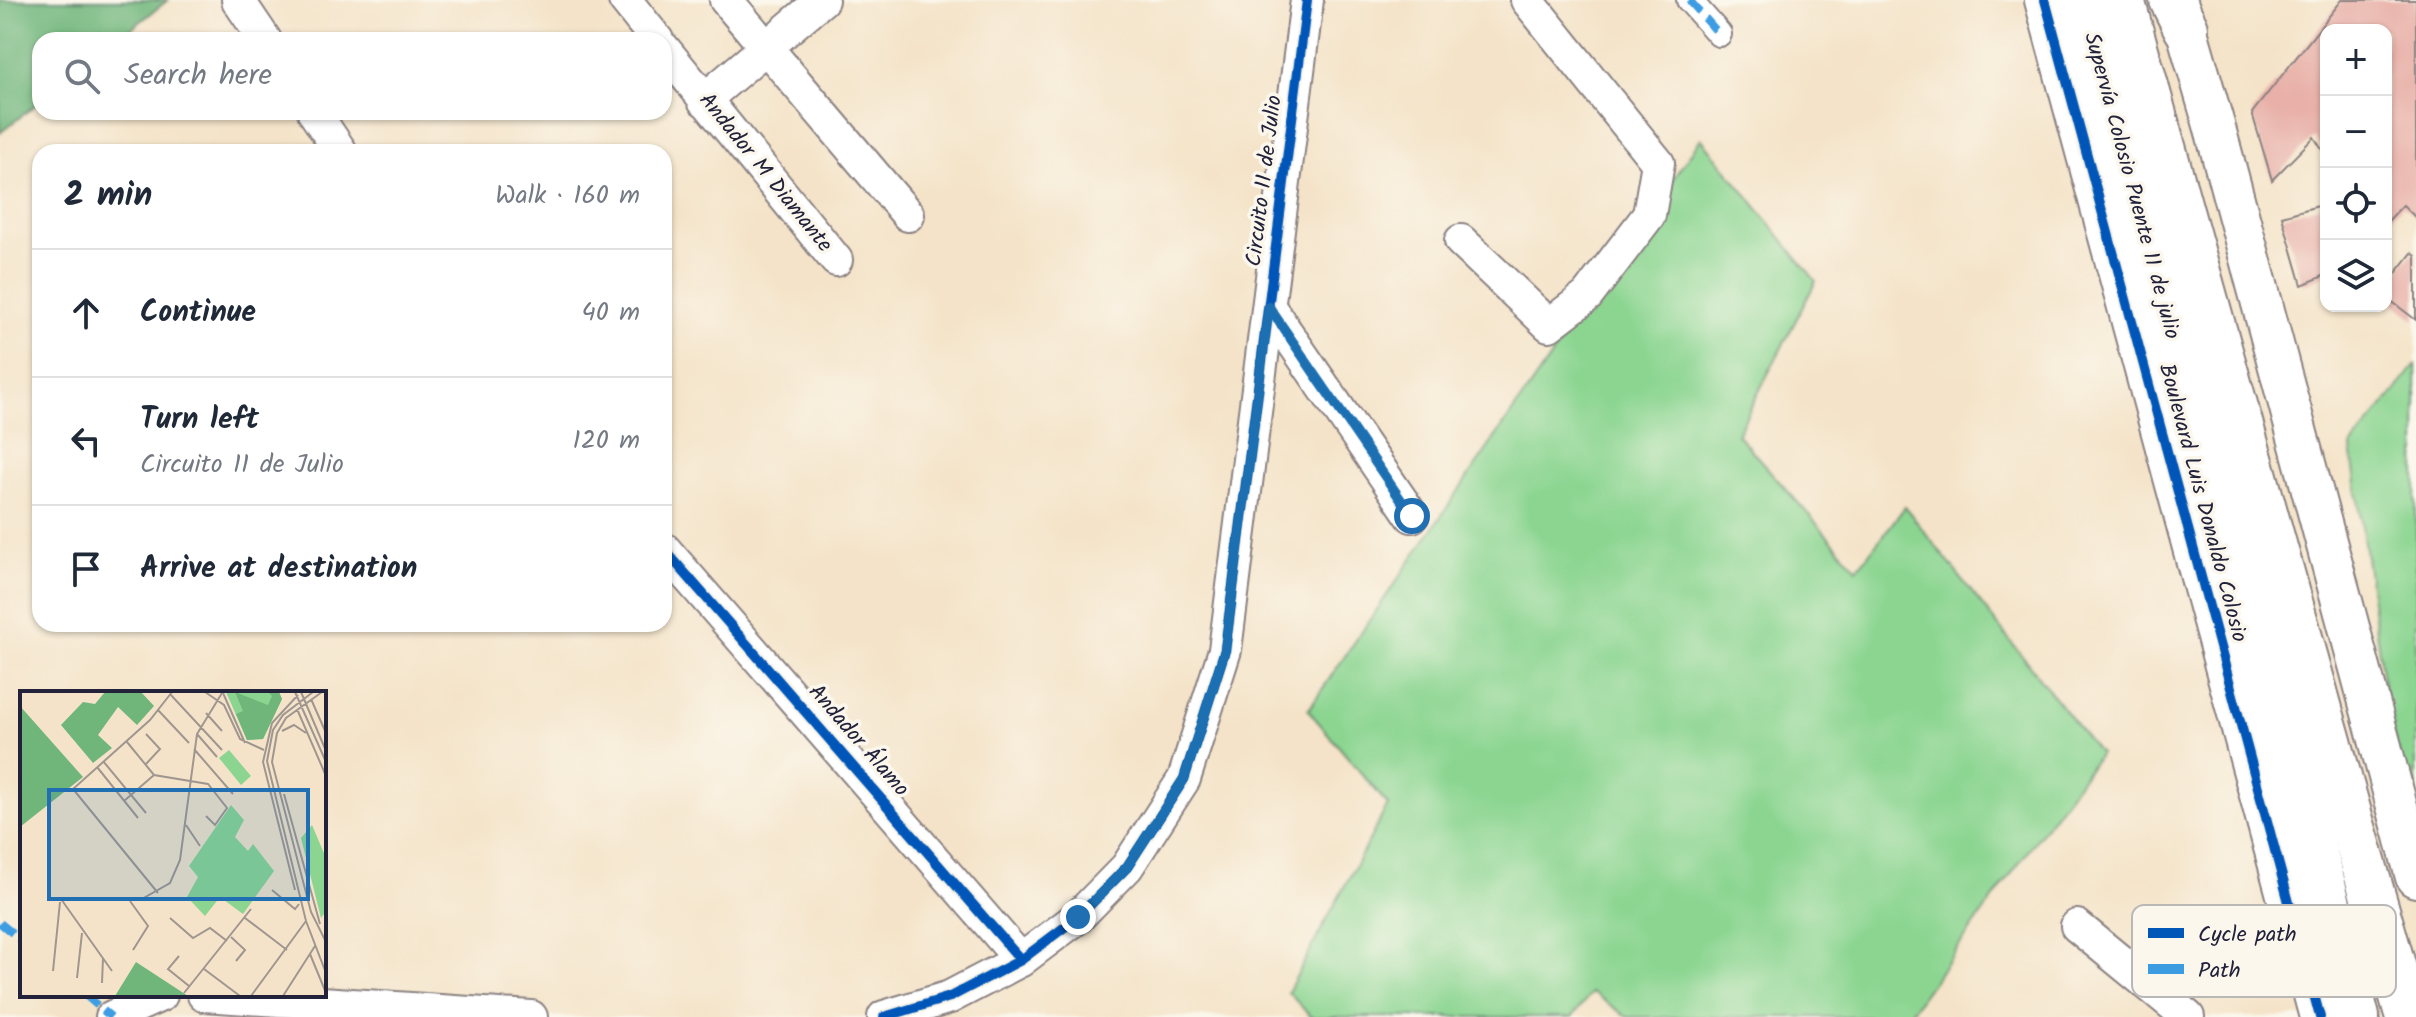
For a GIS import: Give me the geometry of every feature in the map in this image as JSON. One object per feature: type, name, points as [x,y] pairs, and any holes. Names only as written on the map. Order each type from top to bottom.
[{"type":"main road","name":"Supervía Colosio Puente 11 de julio","points":[[2080,0],[2328,905]]},
{"type":"main road","name":"Supervía Colosio Puente 11 de julio","points":[[2122,0],[2376,905]]},
{"type":"main road","name":"Supervía Colosio Puente 11 de julio","points":[[2396,976],[2408,1017]]},
{"type":"main road","name":"Supervía Colosio Puente 11 de julio","points":[[2352,997],[2357,1017]]},
{"type":"street","points":[[238,0],[260,32]]},
{"type":"street","points":[[625,0],[651,32]]},
{"type":"street","points":[[726,0],[908,215]]},
{"type":"street","points":[[704,100],[822,0]]},
{"type":"street","name":"Circuito 11 de Julio","points":[[884,1017],[950,997],[1021,960],[1078,917],[1127,867],[1184,779],[1225,650],[1307,0]]},
{"type":"street","points":[[1461,241],[1549,325],[1587,296],[1649,215],[1658,163],[1527,0]]},
{"type":"street","points":[[1689,0],[1719,34]]},
{"type":"street","name":"Boulevard Luis Donaldo Colosio","points":[[2045,0],[2290,905]]},
{"type":"street","points":[[2178,9],[2216,132],[2416,877]]},
{"type":"street","name":"Andador M Diamante","points":[[672,59],[836,260]]},
{"type":"street","points":[[319,120],[336,144]]},
{"type":"street","points":[[1269,307],[1412,516]]},
{"type":"street","name":"Andador Álamo","points":[[672,558],[1021,960]]},
{"type":"street","points":[[2077,926],[2132,971]]},
{"type":"street","points":[[112,1017],[157,997]]},
{"type":"street","points":[[234,997],[531,1017]]},
{"type":"street","points":[[2164,997],[2188,1017]]},
{"type":"street","name":"Boulevard Luis Donaldo Colosio","points":[[2315,997],[2320,1017]]},
{"type":"green space","points":[[0,0],[168,0],[127,32],[32,32],[32,107],[0,133]]},
{"type":"green space","points":[[1701,138],[1816,281],[1737,434],[1857,569],[1905,507],[2099,754],[1907,1017],[1627,1017],[1592,992],[1572,1017],[1311,1017],[1288,992],[1388,805],[1308,710]]},
{"type":"green space","points":[[2416,365],[2416,807],[2388,718],[2351,447]]},
{"type":"building","points":[[2342,0],[2416,0],[2416,218],[2403,205],[2392,217],[2392,24],[2323,24]]},
{"type":"building","points":[[2320,28],[2320,146],[2314,137],[2272,180],[2252,113]]},
{"type":"building","points":[[2320,204],[2320,278],[2302,285],[2282,216]]},
{"type":"building","points":[[2412,253],[2416,256],[2416,320],[2392,302],[2392,278]]},
{"type":"marked path","points":[[1689,0],[1719,34]]},
{"type":"marked path","points":[[0,923],[20,939]]},
{"type":"marked path","points":[[87,997],[111,1017]]},
{"type":"cycle path","points":[[884,1017],[950,997],[1021,960],[1078,917],[1127,867],[1184,779],[1225,650],[1307,0]]},
{"type":"cycle path","points":[[2045,0],[2290,905]]},
{"type":"cycle path","points":[[672,558],[1021,960]]},
{"type":"cycle path","points":[[2315,997],[2320,1017]]},
{"type":"route","points":[[1078,917],[1127,867],[1184,779],[1225,650],[1269,307],[1412,516]]}]
